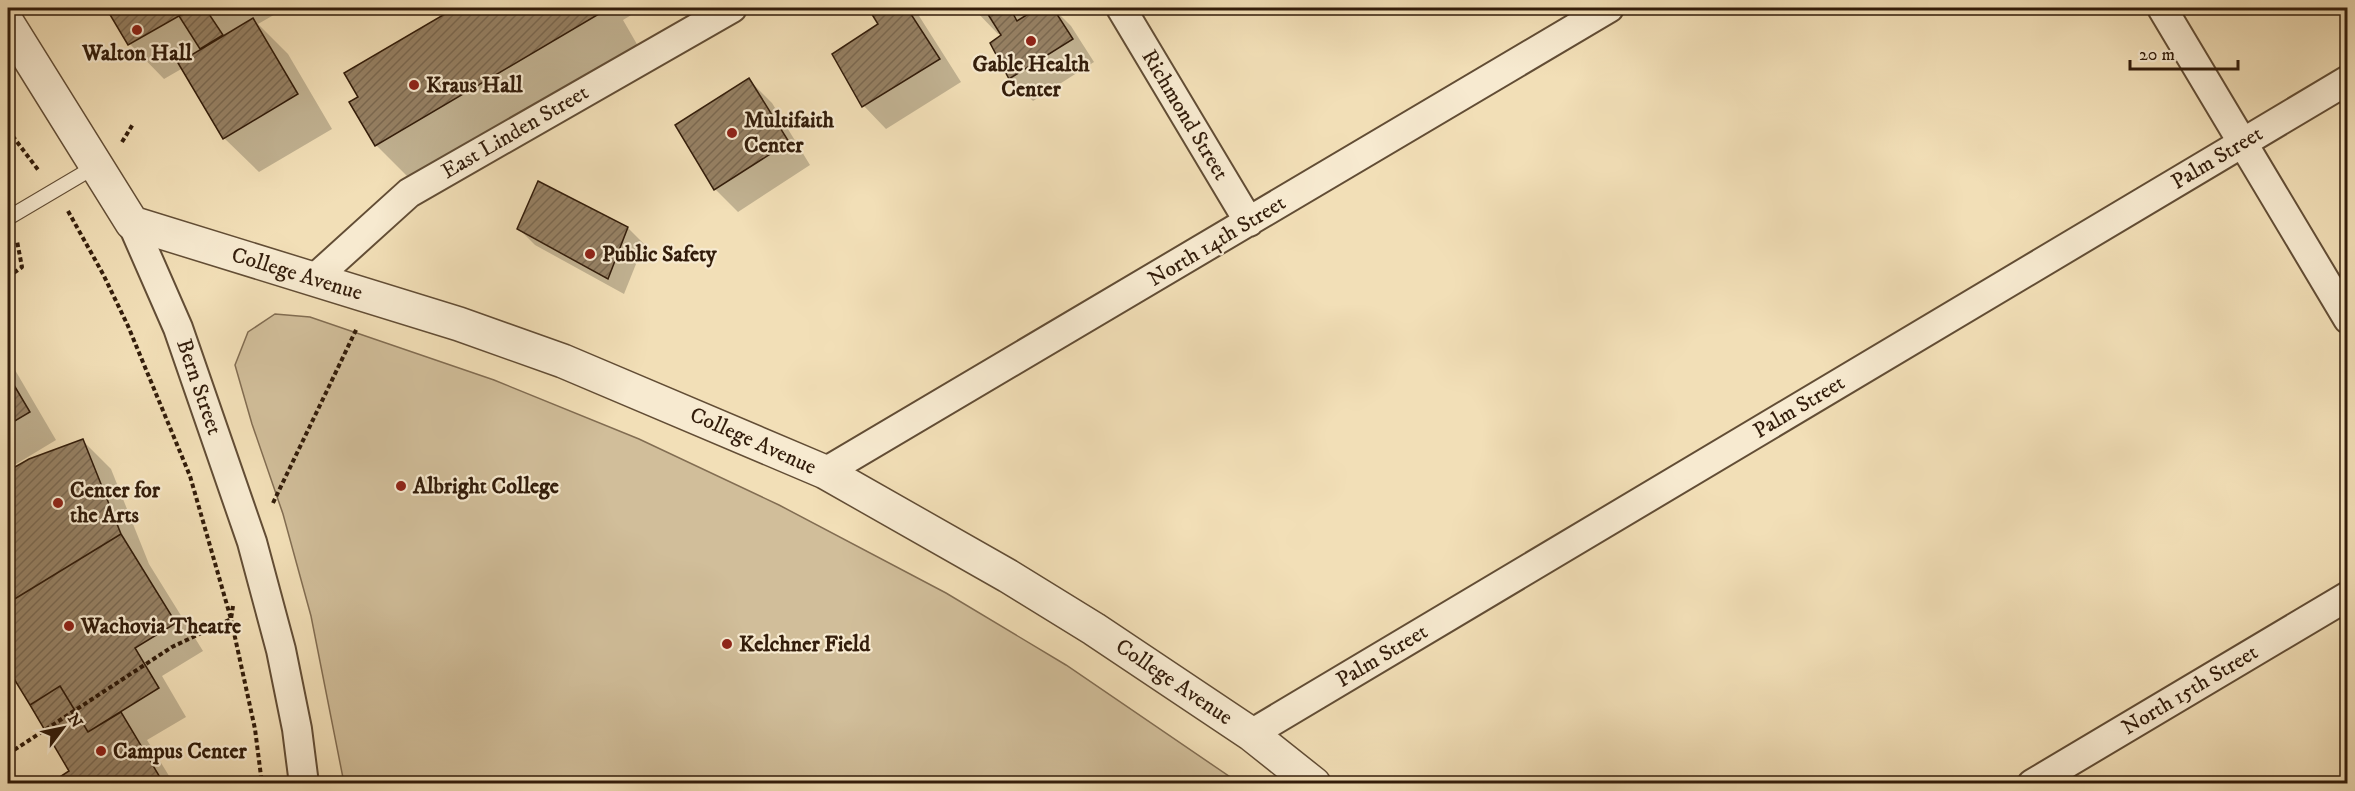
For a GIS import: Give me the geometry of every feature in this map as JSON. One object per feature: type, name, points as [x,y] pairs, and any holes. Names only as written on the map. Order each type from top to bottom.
[{"type":"street","name":"East Linden Street","points":[[314,279],[409,193],[732,8]]},
{"type":"street","name":"Richmond Street","points":[[1121,8],[1249,222]]},
{"type":"street","name":"North 14th Street","points":[[825,472],[1609,8]]},
{"type":"street","points":[[2162,8],[2348,319]]},
{"type":"street","name":"Bern Street","points":[[8,24],[132,223],[178,328],[252,542],[281,650],[297,729],[304,783]]},
{"type":"street","name":"Palm Street","points":[[1251,734],[2348,80]]},
{"type":"street","name":"College Avenue","points":[[132,223],[459,324],[563,361],[825,472],[1008,576],[1094,629],[1251,734],[1314,783]]},
{"type":"street","name":"North 15th Street","points":[[2032,783],[2348,596]]},
{"type":"lane","points":[[8,218],[96,166]]},
{"type":"path","points":[[68,211],[103,274],[128,326],[190,477],[231,620],[255,729],[262,783]]},
{"type":"path","points":[[8,277],[22,267]]},
{"type":"shaded area","points":[[275,314],[310,317],[494,380],[639,439],[779,505],[946,593],[1066,665],[1239,783],[344,783],[311,616],[283,514],[252,424],[235,365],[248,332]]},
{"type":"building","name":"Walton Hall","points":[[106,8],[193,8],[128,45]]},
{"type":"building","points":[[193,8],[205,8],[223,35],[200,49],[179,16]]},
{"type":"building","name":"Kraus Hall","points":[[455,8],[602,8],[604,11],[375,146],[349,102],[358,97],[344,73]]},
{"type":"building","points":[[868,8],[907,8],[940,59],[862,107],[832,54],[878,24]]},
{"type":"building","points":[[971,8],[984,8],[974,12]]},
{"type":"building","name":"Gable Health Center","points":[[984,8],[1010,8],[1017,21],[1038,8],[1053,8],[1073,39],[1009,79],[990,43],[1001,35]]},
{"type":"building","points":[[253,18],[298,94],[223,139],[178,63]]},
{"type":"building","name":"Multifaith Center","points":[[749,78],[789,142],[714,190],[675,125]]},
{"type":"building","name":"Public Safety","points":[[538,181],[628,227],[608,279],[517,229]]},
{"type":"building","points":[[8,375],[30,412],[8,425]]},
{"type":"building","name":"Center for the Arts","points":[[83,439],[121,534],[8,603],[8,471],[29,459]]},
{"type":"building","points":[[121,534],[176,623],[135,648],[159,688],[88,732],[60,686],[30,705],[8,669],[8,603]]},
{"type":"building","name":"Campus Center","points":[[60,686],[88,732],[121,712],[164,784],[49,784],[69,771],[30,705]]},
{"type":"place","name":"Walton Hall","points":[[137,30]]},
{"type":"place","name":"Gable Health Center","points":[[1031,41]]},
{"type":"place","name":"Kraus Hall","points":[[414,85]]},
{"type":"place","name":"Multifaith Center","points":[[732,133]]},
{"type":"place","name":"Public Safety","points":[[590,254]]},
{"type":"place","name":"Albright College","points":[[401,486]]},
{"type":"place","name":"Center for the Arts","points":[[58,503]]},
{"type":"place","name":"Wachovia Theatre","points":[[69,626]]},
{"type":"place","name":"Kelchner Field","points":[[727,644]]},
{"type":"place","name":"Campus Center","points":[[101,751]]}]
